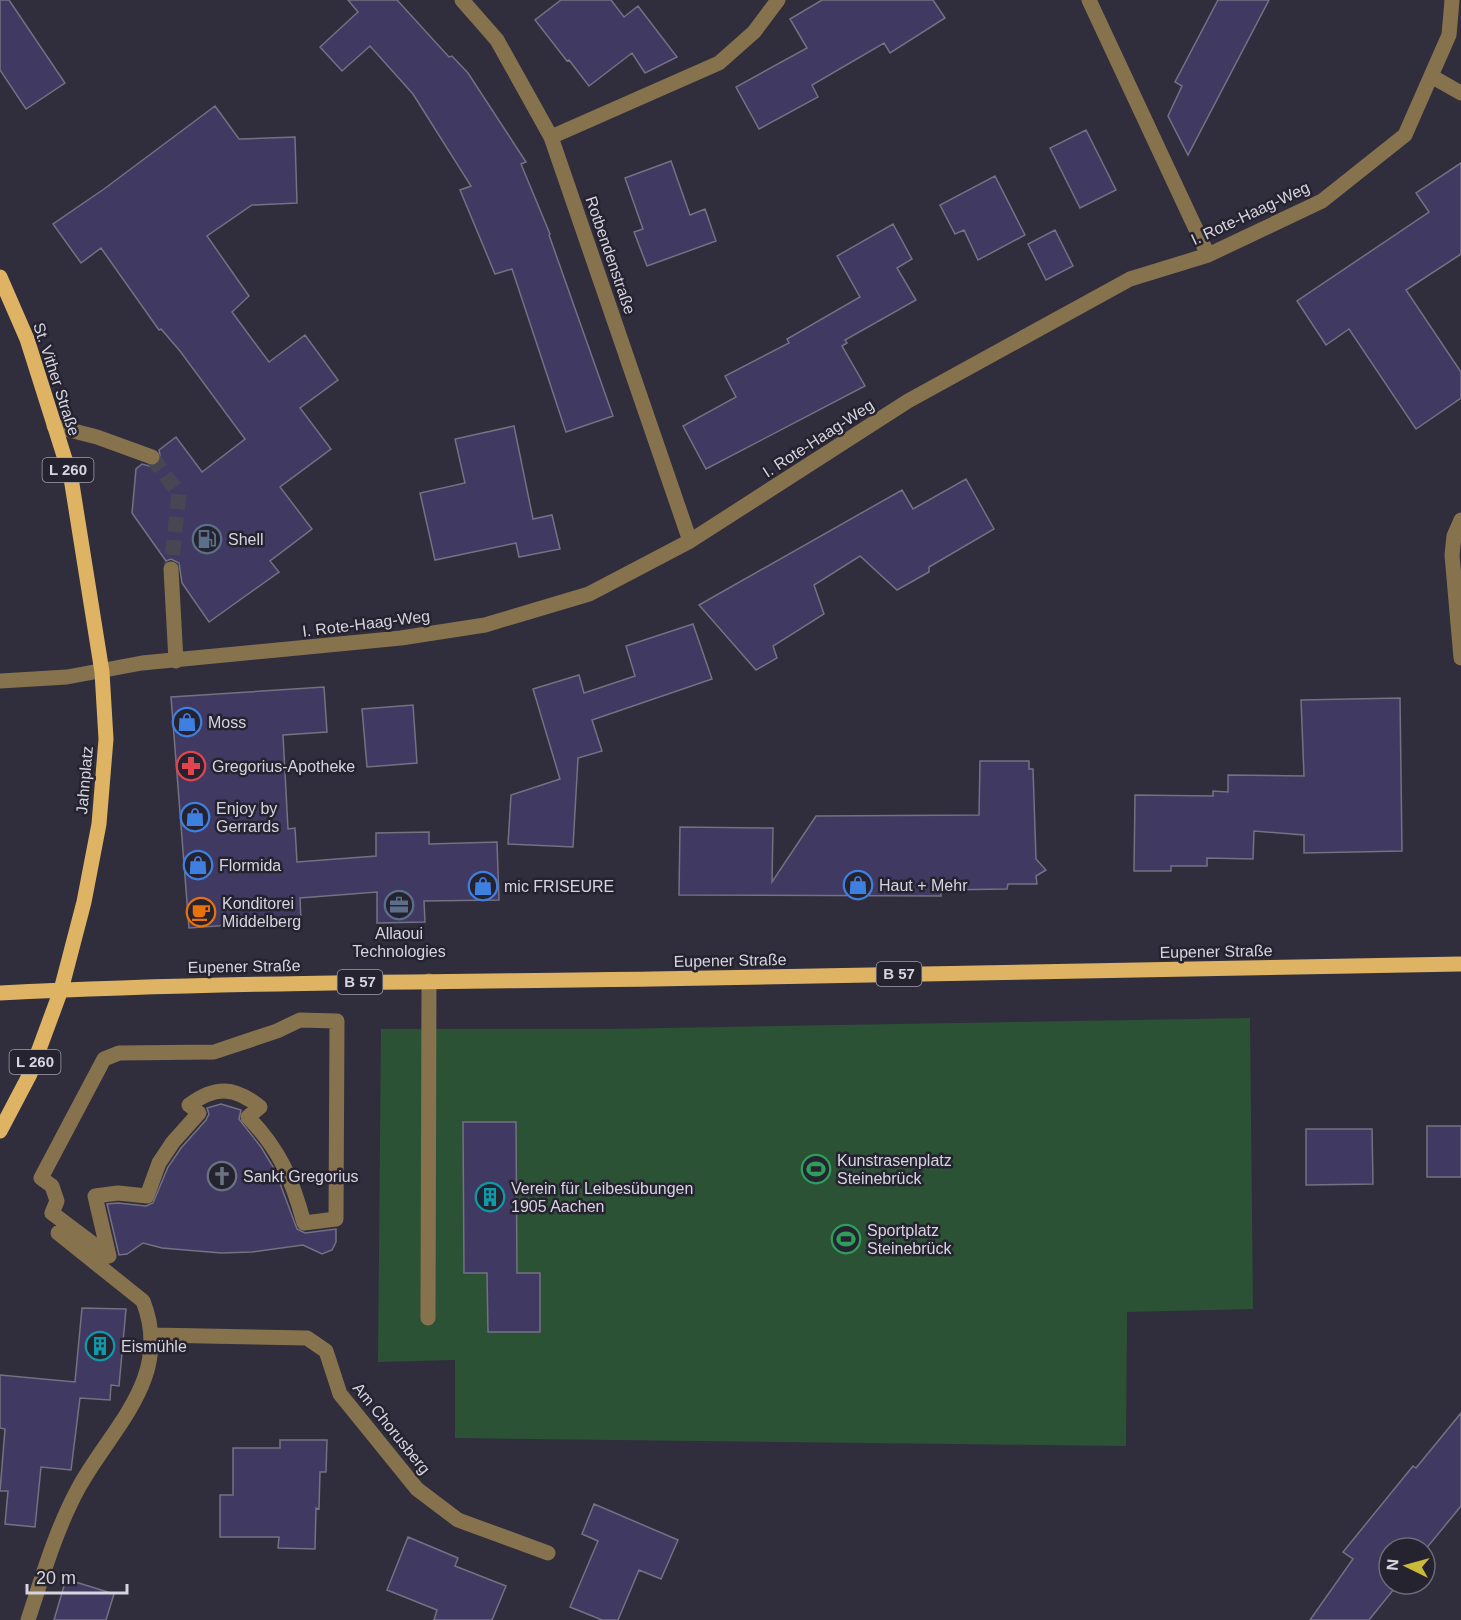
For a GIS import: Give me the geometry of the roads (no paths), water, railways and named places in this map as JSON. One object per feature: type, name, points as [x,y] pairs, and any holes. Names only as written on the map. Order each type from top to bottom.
[{"type":"main road","name":"St. Vither Straße","points":[[0,277],[27,339],[70,478],[102,672]]},
{"type":"main road","name":"Jahnplatz","points":[[60,990],[84,902],[99,824],[105,739],[102,672]]},
{"type":"main road","name":"Eupener Straße","points":[[0,993],[175,985],[722,978],[1461,964]]},
{"type":"main road","name":"L 260","points":[[0,1131],[30,1074],[60,990]]},
{"type":"street","points":[[551,137],[719,63],[754,32],[778,0]]},
{"type":"street","points":[[1089,0],[1208,255]]},
{"type":"street","name":"I. Rote-Haag-Weg","points":[[102,672],[142,663],[401,638],[486,625],[589,594],[690,541],[908,401],[1130,279],[1208,255],[1322,201],[1405,135],[1431,76],[1455,36],[1452,0]]},
{"type":"street","name":"Rotbendenstraße","points":[[470,3],[497,40],[551,137],[690,541]]},
{"type":"street","points":[[1431,76],[1461,93]]},
{"type":"street","points":[[54,426],[97,437],[152,457]]},
{"type":"street","points":[[1461,520],[1454,536],[1452,555],[1461,658]]},
{"type":"street","points":[[171,569],[176,661]]},
{"type":"street","points":[[0,681],[67,677],[102,672]]},
{"type":"street","points":[[428,1318],[429,981]]},
{"type":"street","points":[[300,1020],[338,1021],[336,1219],[304,1223],[296,1191],[285,1165],[266,1137],[248,1117],[260,1107],[249,1098],[235,1092],[219,1090],[202,1095],[189,1105],[199,1113],[173,1142],[159,1163],[147,1196],[118,1193],[95,1196],[108,1256],[52,1213],[57,1201],[52,1186],[41,1178],[68,1128],[104,1059],[119,1053],[214,1052],[277,1031],[300,1020]]},
{"type":"street","points":[[28,1620],[52,1544],[79,1487],[141,1390],[149,1368],[153,1335],[150,1317],[143,1301],[58,1233]]},
{"type":"street","name":"Am Chorusberg","points":[[153,1335],[307,1338],[326,1351],[340,1394],[417,1489],[458,1520],[548,1553]]},
{"type":"tunnel","points":[[152,457],[179,494],[171,569]]},
{"type":"place","name":"Shell","points":[[207,539]]},
{"type":"place","name":"Moss","points":[[187,722]]},
{"type":"place","name":"Gregorius-Apotheke","points":[[191,766]]},
{"type":"place","name":"Enjoy by Gerrards","points":[[195,817]]},
{"type":"place","name":"Flormida","points":[[198,865]]},
{"type":"place","name":"Haut + Mehr","points":[[858,885]]},
{"type":"place","name":"mic FRISEURE","points":[[483,886]]},
{"type":"place","name":"Allaoui Technologies","points":[[399,905]]},
{"type":"place","name":"Konditorei Middelberg","points":[[201,912]]},
{"type":"place","name":"Kunstrasenplatz Steinebrück","points":[[816,1169]]},
{"type":"place","name":"Sankt Gregorius","points":[[222,1176]]},
{"type":"place","name":"Verein für Leibesübungen 1905 Aachen","points":[[490,1197]]},
{"type":"place","name":"Sportplatz Steinebrück","points":[[846,1239]]},
{"type":"place","name":"Eismühle","points":[[100,1346]]}]
